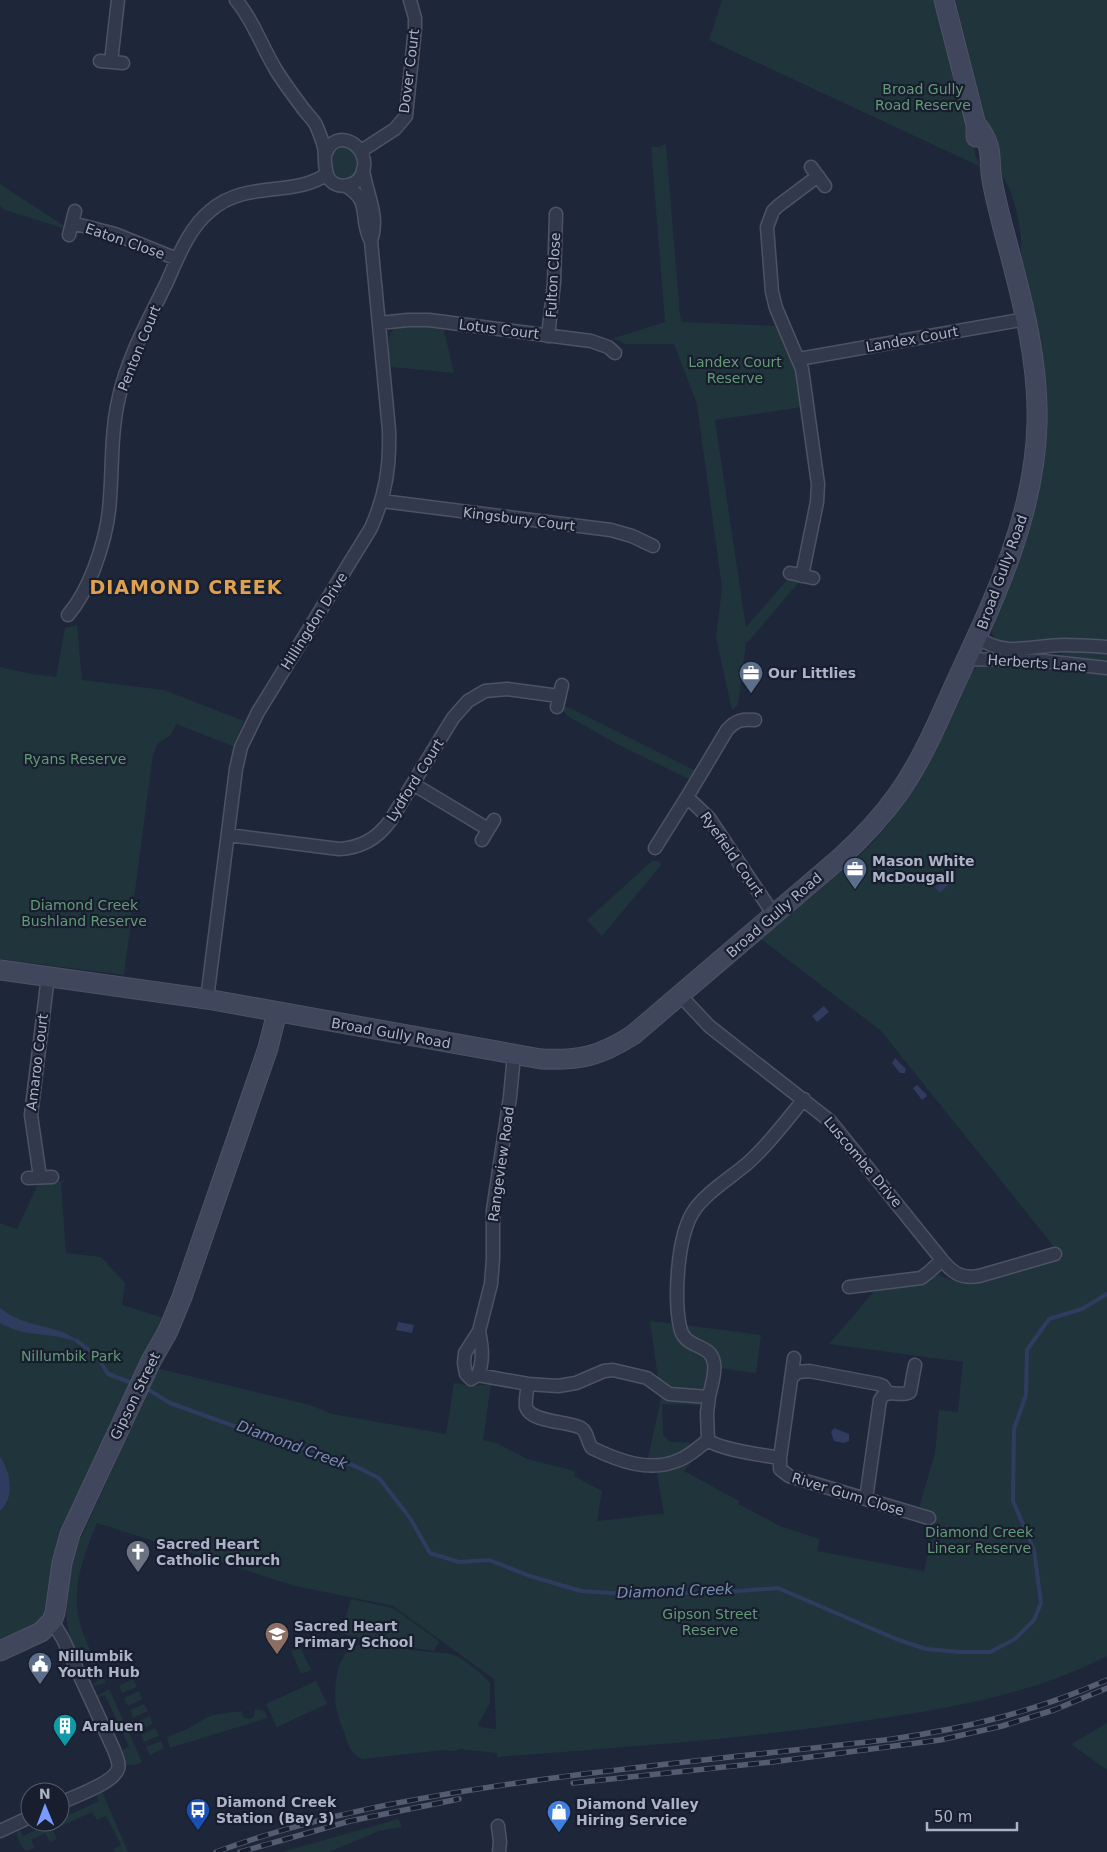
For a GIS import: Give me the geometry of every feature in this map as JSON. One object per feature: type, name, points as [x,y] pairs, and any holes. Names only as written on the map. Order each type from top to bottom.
[{"type":"street","points":[[111,62],[118,0]]},
{"type":"street","points":[[236,0],[250,21],[276,71],[316,125],[323,142],[327,174],[334,183],[346,186],[358,180],[364,170],[361,151],[354,143],[333,136],[316,125]]},
{"type":"street","name":"Dover Court","points":[[361,151],[395,129],[406,116],[415,28],[415,18],[410,0]]},
{"type":"street","name":"Broad Gully Road","points":[[0,970],[207,999],[514,1055],[564,1060],[583,1058],[613,1048],[633,1035],[854,845],[886,811],[912,773],[927,745],[977,638],[999,585],[1020,524],[1033,470],[1038,423],[1026,319],[990,171],[989,146],[976,125],[944,0]]},
{"type":"street","points":[[325,156],[326,151],[331,146],[342,140]]},
{"type":"street","name":"Hillingdon Drive","points":[[207,999],[236,769],[241,747],[249,728],[371,528],[382,501],[390,450],[371,241],[374,223],[373,205],[364,170]]},
{"type":"street","name":"Penton Court","points":[[68,615],[86,590],[103,542],[110,499],[113,434],[123,382],[138,342],[195,227],[201,218],[219,204],[240,194],[253,190],[311,183],[327,174]]},
{"type":"street","points":[[802,576],[817,502],[818,484],[804,378],[799,359],[773,299],[767,227],[773,211],[778,206],[818,176]]},
{"type":"street","name":"Hillingdon Drive","points":[[346,186],[357,194],[362,202],[367,231],[371,241]]},
{"type":"street","name":"Fulton Close","points":[[548,336],[554,283],[556,214]]},
{"type":"street","name":"Eaton Close","points":[[72,223],[122,236],[177,260]]},
{"type":"street","name":"Landex Court","points":[[799,359],[1026,319]]},
{"type":"street","name":"Lotus Court","points":[[379,323],[429,320],[600,344],[616,354]]},
{"type":"street","name":"Kingsbury Court","points":[[382,501],[611,530],[632,536],[653,546]]},
{"type":"street","name":"Herberts Lane","points":[[977,638],[994,647],[1004,648],[1026,649],[1064,645],[1107,647]]},
{"type":"street","points":[[1061,663],[1057,657],[1058,651],[1064,645]]},
{"type":"street","name":"Herberts Lane","points":[[967,659],[1026,660],[1107,668]]},
{"type":"street","name":"Lydford Court","points":[[228,835],[339,849],[356,847],[372,840],[384,829],[453,718],[468,700],[485,692],[507,688],[559,696]]},
{"type":"street","name":"Ryefield Court","points":[[655,848],[727,730],[738,720],[756,720]]},
{"type":"street","points":[[413,784],[488,830]]},
{"type":"street","name":"Ryefield Court","points":[[687,797],[709,818],[774,915]]},
{"type":"street","name":"Amaroo Court","points":[[40,1177],[30,1115],[48,976]]},
{"type":"street","name":"Luscombe Drive","points":[[680,995],[709,1026],[821,1112],[839,1130],[954,1273],[968,1277],[979,1276],[1055,1254]]},
{"type":"street","name":"Gipson Street","points":[[52,1621],[55,1613],[64,1553],[77,1518],[151,1361],[168,1331],[182,1298],[268,1048],[277,1012]]},
{"type":"street","name":"Rangeview Road","points":[[478,1331],[482,1353],[481,1367],[474,1379],[469,1379],[464,1363],[466,1349],[478,1331],[491,1278],[493,1259],[492,1210],[510,1097],[514,1055]]},
{"type":"street","points":[[528,1384],[526,1406],[529,1412],[541,1418],[581,1428],[592,1448],[629,1463],[653,1466],[672,1463],[688,1456],[708,1440],[707,1413],[714,1374],[713,1359],[707,1351],[685,1339],[681,1333],[679,1323],[677,1287],[685,1230],[688,1220],[697,1206],[759,1152],[804,1099]]},
{"type":"street","points":[[849,1287],[921,1278],[942,1260]]},
{"type":"street","points":[[780,1458],[794,1358]]},
{"type":"street","points":[[866,1499],[879,1404],[882,1396],[888,1393],[906,1394],[910,1392],[915,1365]]},
{"type":"street","points":[[478,1375],[550,1386],[566,1385],[604,1371],[613,1370],[648,1378],[668,1394],[709,1397]]},
{"type":"street","points":[[791,1378],[798,1372],[809,1371],[878,1384],[883,1386],[888,1393]]},
{"type":"street","name":"River Gum Close","points":[[708,1440],[721,1446],[780,1458],[780,1469],[789,1476],[929,1518]]},
{"type":"street","points":[[0,1650],[41,1632],[52,1621],[64,1639],[119,1764],[116,1774],[106,1782],[70,1798]]},
{"type":"street","points":[[0,1831],[20,1822]]},
{"type":"street","points":[[498,1826],[499,1852]]},
{"type":"green space","name":"Broad Gully Road Reserve","points":[[722,0],[938,0],[974,143],[975,155],[981,167],[709,40]]},
{"type":"green space","points":[[949,0],[1107,0],[1107,644],[1018,646],[995,640],[990,628],[1018,553],[1040,346],[1021,253],[1021,237],[1016,209],[1010,190],[995,166]]},
{"type":"green space","name":"Landex Court Reserve","points":[[666,144],[682,322],[779,326],[797,372],[803,407],[715,420],[746,627],[788,579],[800,581],[746,642],[738,705],[732,710],[716,638],[722,588],[697,404],[674,344],[625,344],[611,339],[665,322],[651,147],[659,147]]},
{"type":"green space","points":[[343,146],[353,152],[358,162],[356,173],[346,180],[337,177],[333,169],[333,153]]},
{"type":"green space","points":[[0,184],[66,227],[66,229],[5,210],[0,206]]},
{"type":"green space","points":[[400,325],[443,326],[454,373],[391,367],[388,349],[389,337],[391,332]]},
{"type":"green space","name":"Ryans Reserve","points":[[77,625],[82,680],[164,690],[244,721],[233,746],[176,724],[170,736],[158,743],[153,754],[124,975],[0,959],[0,667],[56,677],[65,628]]},
{"type":"green space","points":[[1062,651],[1107,651],[1107,664],[1063,659],[1061,656]]},
{"type":"green space","points":[[984,664],[1107,671],[1107,1656],[1051,1680],[992,1698],[824,1727],[684,1742],[497,1757],[497,1753],[460,1749],[363,1759],[352,1752],[348,1744],[338,1716],[335,1698],[336,1678],[339,1667],[348,1651],[356,1646],[365,1645],[451,1654],[461,1659],[478,1671],[490,1683],[490,1703],[478,1725],[496,1729],[494,1679],[393,1606],[295,1586],[97,1523],[80,1570],[77,1595],[81,1627],[106,1683],[93,1686],[98,1681],[83,1647],[75,1650],[69,1633],[66,1579],[70,1579],[77,1537],[81,1538],[156,1368],[310,1405],[332,1414],[446,1434],[454,1383],[472,1386],[491,1384],[483,1440],[497,1443],[527,1459],[575,1471],[574,1476],[602,1491],[597,1521],[664,1514],[656,1469],[701,1451],[684,1471],[739,1501],[738,1504],[780,1526],[820,1539],[817,1551],[924,1571],[936,1517],[918,1511],[935,1453],[939,1410],[958,1412],[963,1362],[829,1344],[876,1289],[927,1281],[938,1275],[960,1283],[975,1283],[1063,1258],[881,1031],[761,939],[856,859],[894,817],[910,795],[937,748],[972,672],[976,667]]},
{"type":"green space","points":[[563,706],[696,771],[691,780],[619,745],[569,717],[562,710]]},
{"type":"green space","points":[[652,861],[659,861],[661,865],[602,936],[587,920]]},
{"type":"green space","name":"Nillumbik Park","points":[[65,1181],[61,1184],[66,1253],[101,1257],[125,1283],[122,1305],[167,1319],[45,1614],[39,1623],[0,1643],[0,1223],[17,1229],[39,1182]]},
{"type":"green space","points":[[650,1321],[675,1324],[706,1356],[709,1368],[706,1386],[702,1390],[671,1391],[658,1378]]},
{"type":"green space","points":[[685,1325],[761,1335],[756,1373],[719,1368],[692,1339]]},
{"type":"green space","points":[[662,1395],[699,1401],[702,1405],[662,1404],[663,1435],[670,1442],[697,1443],[682,1455],[647,1462]]},
{"type":"green space","points":[[351,1599],[393,1608],[440,1642],[433,1651],[369,1641],[341,1633]]},
{"type":"green space","points":[[300,1647],[311,1670],[301,1674],[291,1651]]},
{"type":"green space","points":[[133,1679],[137,1687],[122,1693],[119,1686]]},
{"type":"green space","points":[[316,1681],[327,1704],[277,1727],[266,1704]]},
{"type":"green space","points":[[109,1689],[142,1762],[132,1765],[126,1764],[120,1751],[129,1747],[105,1695],[97,1696]]},
{"type":"green space","points":[[139,1691],[142,1699],[128,1706],[124,1698]]},
{"type":"green space","points":[[144,1704],[148,1711],[133,1718],[130,1710]]},
{"type":"green space","points":[[255,1709],[265,1711],[267,1718],[170,1748],[167,1737],[183,1731],[212,1715],[242,1711],[243,1717],[250,1719],[254,1717]]},
{"type":"green space","points":[[150,1716],[153,1724],[139,1730],[135,1723]]},
{"type":"green space","points":[[1107,1723],[1107,1770],[1071,1744]]},
{"type":"green space","points":[[155,1728],[159,1736],[144,1742],[141,1735]]},
{"type":"green space","points":[[161,1741],[164,1748],[150,1755],[146,1747]]},
{"type":"green space","points":[[102,1791],[128,1852],[115,1852],[113,1849],[121,1845],[106,1816],[97,1820],[92,1812],[70,1822],[70,1814],[99,1801],[96,1794]]},
{"type":"green space","points":[[398,1819],[402,1827],[379,1831],[329,1852],[282,1852]]},
{"type":"green space","points":[[19,1829],[23,1836],[32,1832],[54,1832],[57,1839],[50,1842],[45,1833],[31,1840],[35,1848],[26,1851],[18,1839],[17,1830]]},
{"type":"water","points":[[944,877],[951,882],[939,892],[935,887],[941,883]]},
{"type":"water","points":[[824,1006],[829,1012],[817,1022],[812,1016]]},
{"type":"water","points":[[895,1058],[906,1069],[905,1073],[900,1073],[892,1063]]},
{"type":"water","points":[[917,1085],[927,1096],[922,1100],[913,1088]]},
{"type":"water","points":[[0,1308],[20,1320],[60,1331],[80,1342],[7,1327],[0,1323]]},
{"type":"water","points":[[398,1322],[414,1325],[412,1333],[396,1330]]},
{"type":"water","points":[[834,1428],[849,1434],[849,1441],[844,1443],[834,1441],[831,1432]]},
{"type":"water","points":[[0,1456],[9,1476],[10,1491],[5,1505],[0,1511]]},
{"type":"waterway","name":"Diamond Creek","points":[[144,1387],[170,1403],[242,1429],[322,1454],[355,1466],[379,1478],[410,1518],[430,1553],[459,1562],[489,1560],[530,1576],[581,1591],[626,1594],[726,1592],[778,1588],[896,1639],[926,1649],[990,1652],[1015,1639],[1034,1620],[1041,1603],[1034,1550],[1013,1501],[1014,1429],[1026,1395],[1027,1350],[1049,1319],[1082,1309],[1107,1294]]},
{"type":"waterway","name":"Diamond Creek","points":[[77,1341],[97,1356],[108,1374],[135,1384]]},
{"type":"railway","points":[[216,1852],[253,1839],[327,1818],[441,1795],[517,1783],[892,1739],[948,1730],[1002,1717],[1054,1701],[1107,1680]]},
{"type":"railway","points":[[573,1783],[772,1762],[940,1740],[1002,1726],[1054,1710],[1107,1688]]},
{"type":"railway","points":[[240,1852],[350,1821],[459,1799]]},
{"type":"place","name":"Our Littlies","points":[[751,694]]},
{"type":"place","name":"Mason White McDougall","points":[[855,890]]},
{"type":"place","name":"Sacred Heart Catholic Church","points":[[138,1573]]},
{"type":"place","name":"Sacred Heart Primary School","points":[[277,1655]]},
{"type":"place","name":"Nillumbik Youth Hub","points":[[40,1685]]},
{"type":"place","name":"Araluen","points":[[65,1747]]},
{"type":"place","name":"Diamond Creek Station (Bay 3)","points":[[198,1831]]},
{"type":"place","name":"Diamond Valley Hiring Service","points":[[559,1833]]},
{"type":"district","name":"DIAMOND CREEK","points":[[186,587]]},
{"type":"park label","name":"Diamond Creek Bushland Reserve","points":[[84,914]]},
{"type":"park label","name":"Diamond Creek Linear Reserve","points":[[979,1540]]},
{"type":"park label","name":"Gipson Street Reserve","points":[[710,1622]]}]
